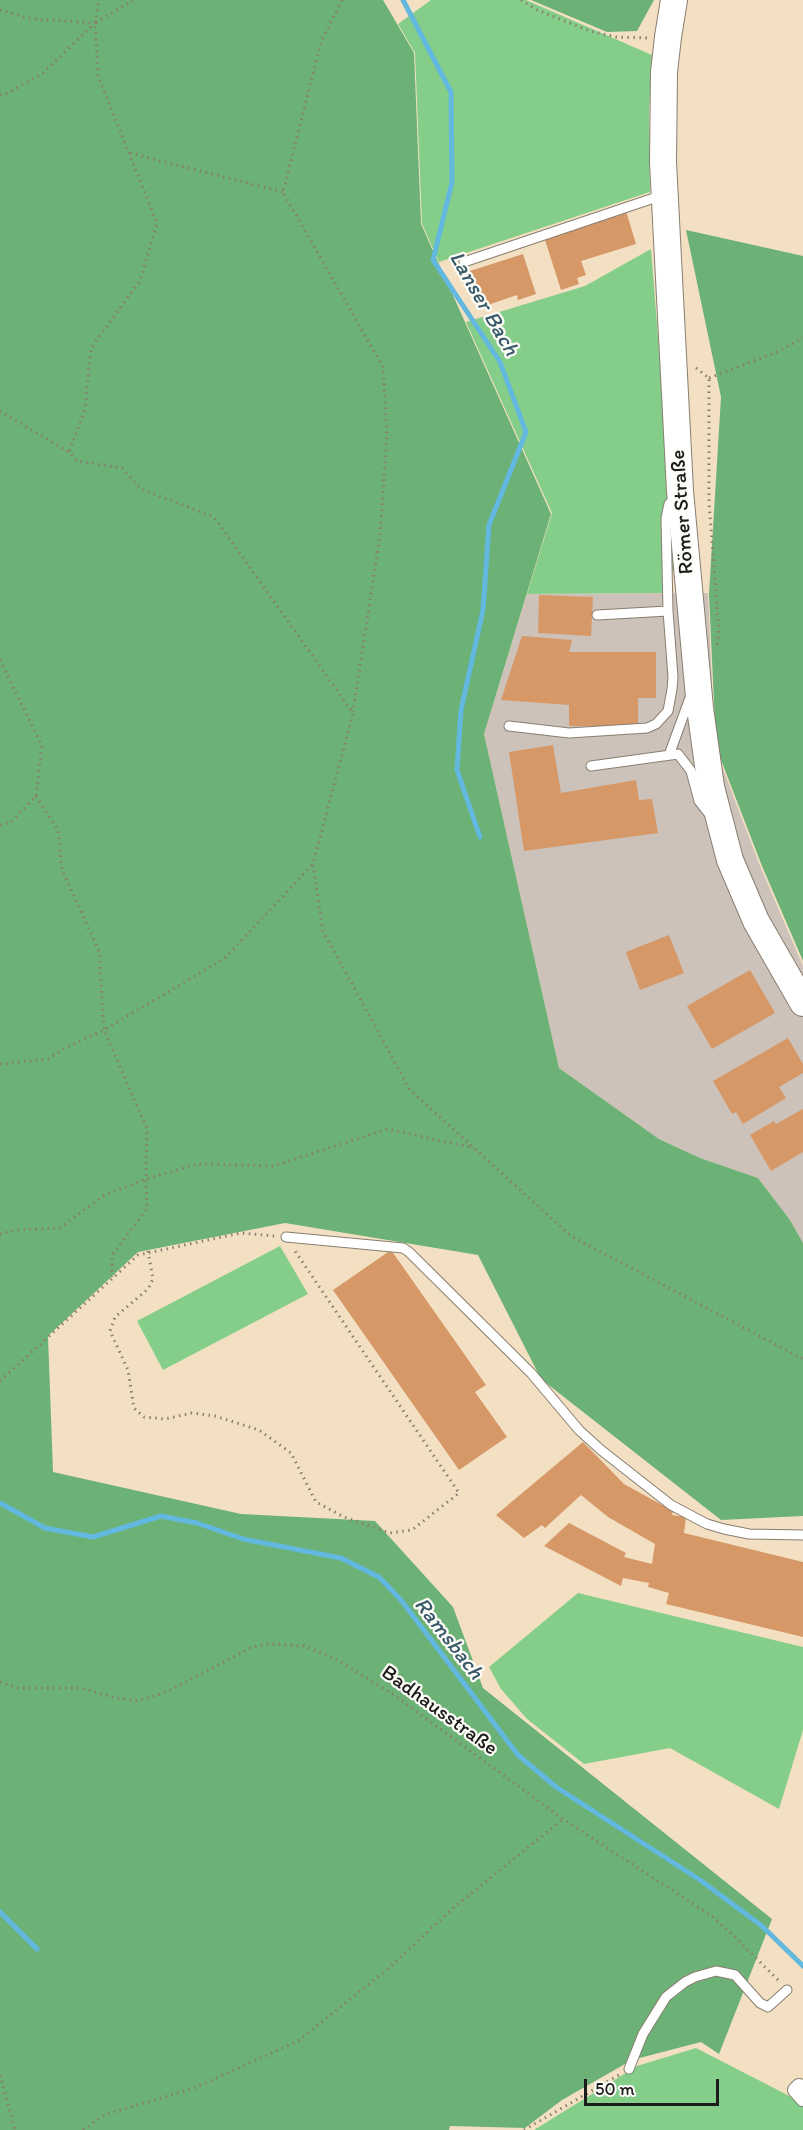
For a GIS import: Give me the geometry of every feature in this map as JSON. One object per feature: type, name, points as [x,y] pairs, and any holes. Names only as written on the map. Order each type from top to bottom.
[{"type":"main road","name":"Römer Straße","points":[[674,0],[668,37],[663,98],[664,194],[680,491],[708,768],[730,860],[756,921],[803,1003]]},
{"type":"street","points":[[803,2087],[799,2086],[795,2090],[803,2099]]},
{"type":"lane","points":[[464,262],[664,194]]},
{"type":"lane","points":[[509,726],[569,734],[647,728],[656,724],[668,711],[673,677],[668,611],[666,518],[669,504],[680,491]]},
{"type":"lane","points":[[597,615],[668,611]]},
{"type":"lane","points":[[669,755],[697,676]]},
{"type":"lane","points":[[591,766],[678,754],[691,771],[699,801],[721,828]]},
{"type":"lane","points":[[286,1237],[403,1248],[531,1373],[579,1430],[671,1505],[707,1524],[724,1529],[749,1534],[803,1535]]},
{"type":"lane","points":[[629,2069],[644,2034],[666,1997],[695,1977],[716,1971],[735,1975],[760,2003],[768,2007],[787,1990]]},
{"type":"path","points":[[69,452],[85,410],[91,348],[140,281],[158,223],[98,76],[95,23],[99,0]]},
{"type":"path","points":[[0,95],[8,93],[43,73],[95,23],[133,0]]},
{"type":"path","points":[[342,0],[321,42],[283,192],[383,367],[387,434],[380,535],[353,713],[314,864],[323,931],[410,1090],[571,1236],[803,1359]]},
{"type":"path","points":[[521,0],[562,21],[604,35],[625,38],[668,37]]},
{"type":"path","points":[[0,10],[33,19],[95,23]]},
{"type":"path","points":[[129,153],[283,192]]},
{"type":"path","points":[[709,378],[776,353],[803,338]]},
{"type":"path","points":[[672,347],[709,378]]},
{"type":"path","points":[[697,676],[716,651],[719,633],[709,502],[709,378]]},
{"type":"path","points":[[0,411],[69,452],[77,461],[122,468],[141,489],[214,517],[353,713]]},
{"type":"path","points":[[0,660],[42,746],[36,796],[11,822],[0,825]]},
{"type":"path","points":[[36,796],[58,830],[62,870],[99,951],[104,1030],[147,1129],[147,1209],[112,1255],[112,1278]]},
{"type":"path","points":[[0,1064],[48,1059],[67,1047],[104,1030],[225,958],[314,864]]},
{"type":"path","points":[[0,1234],[17,1230],[60,1228],[103,1196],[146,1179],[198,1164],[274,1166],[387,1129],[474,1148]]},
{"type":"path","points":[[0,1382],[138,1255],[148,1251],[241,1233],[286,1237],[459,1492],[412,1530],[390,1533],[344,1517],[316,1502],[291,1453],[259,1430],[215,1416],[192,1413],[165,1419],[144,1417],[134,1408],[128,1370],[111,1332],[115,1317],[148,1289],[153,1280],[148,1251]]},
{"type":"path","name":"Badhausstraße","points":[[0,1682],[18,1688],[81,1688],[112,1698],[137,1701],[167,1692],[252,1647],[268,1644],[304,1646],[336,1659],[394,1695],[562,1820],[710,1915],[787,1990]]},
{"type":"path","points":[[83,2130],[104,2115],[194,2088],[298,2041],[390,1967],[452,1909],[562,1820]]},
{"type":"path","points":[[524,2130],[629,2069]]},
{"type":"path","points":[[0,2075],[15,2130]]},
{"type":"shaded area","points":[[708,593],[715,748],[760,866],[803,966],[803,1243],[790,1220],[758,1178],[700,1158],[659,1139],[559,1068],[484,734],[527,594]]},
{"type":"green space","points":[[0,0],[383,0],[414,53],[421,224],[551,514],[484,734],[559,1068],[659,1139],[700,1158],[758,1178],[790,1220],[803,1243],[803,1516],[721,1520],[541,1379],[478,1255],[285,1223],[138,1252],[48,1336],[53,1472],[241,1514],[375,1521],[453,1607],[483,1688],[772,1919],[719,2054],[701,2042],[632,2060],[562,2100],[525,2128],[450,2126],[449,2130],[0,2130]]},
{"type":"green space","points":[[431,0],[526,0],[652,55],[649,110],[650,192],[439,262],[422,224],[415,53],[398,24]]},
{"type":"green space","points":[[531,0],[654,0],[637,31],[607,32]]},
{"type":"green space","points":[[686,230],[803,256],[803,961],[762,866],[716,747],[709,594],[721,397]]},
{"type":"green space","points":[[651,249],[676,561],[665,593],[527,594],[552,513],[466,322],[585,286]]},
{"type":"green space","points":[[280,1246],[308,1294],[163,1370],[137,1321]]},
{"type":"green space","points":[[578,1593],[803,1647],[803,1730],[779,1809],[670,1748],[584,1764],[527,1719],[501,1689],[489,1667]]},
{"type":"green space","points":[[696,2048],[803,2103],[803,2130],[534,2130],[637,2066]]},
{"type":"building","points":[[626,211],[636,244],[581,261],[586,275],[577,278],[579,284],[561,290],[545,240]]},
{"type":"building","points":[[523,254],[536,294],[518,300],[517,295],[482,307],[470,271]]},
{"type":"building","points":[[539,595],[593,597],[591,636],[538,633]]},
{"type":"building","points":[[522,636],[572,640],[569,652],[656,652],[656,698],[638,698],[638,726],[569,726],[569,705],[501,700]]},
{"type":"building","points":[[553,745],[561,793],[636,780],[639,800],[652,799],[658,833],[524,851],[509,752]]},
{"type":"building","points":[[669,935],[684,973],[640,990],[626,952]]},
{"type":"building","points":[[750,970],[775,1013],[712,1049],[687,1006]]},
{"type":"building","points":[[788,1038],[803,1064],[803,1073],[779,1087],[786,1098],[743,1124],[736,1112],[732,1114],[713,1081]]},
{"type":"building","points":[[803,1109],[803,1152],[771,1171],[750,1135],[774,1121],[776,1124]]},
{"type":"building","points":[[391,1250],[486,1385],[475,1392],[507,1437],[459,1470],[333,1290]]},
{"type":"building","points":[[583,1442],[624,1484],[673,1511],[672,1515],[686,1517],[684,1533],[803,1562],[803,1637],[666,1604],[669,1593],[648,1587],[649,1583],[623,1578],[621,1586],[544,1546],[569,1523],[626,1553],[624,1557],[652,1564],[655,1544],[608,1517],[581,1495],[545,1528],[542,1525],[524,1538],[496,1515]]},
{"type":"waterway","name":"Lanser Bach","points":[[403,0],[451,92],[452,182],[433,260],[500,362],[526,432],[489,525],[483,610],[461,710],[457,770],[480,837]]},
{"type":"waterway","name":"Ramsbach","points":[[0,1503],[45,1528],[93,1537],[161,1516],[197,1523],[243,1539],[341,1558],[379,1577],[401,1600],[518,1755],[556,1787],[700,1880],[762,1926],[803,1966]]},
{"type":"waterway","points":[[0,1912],[37,1949]]}]
